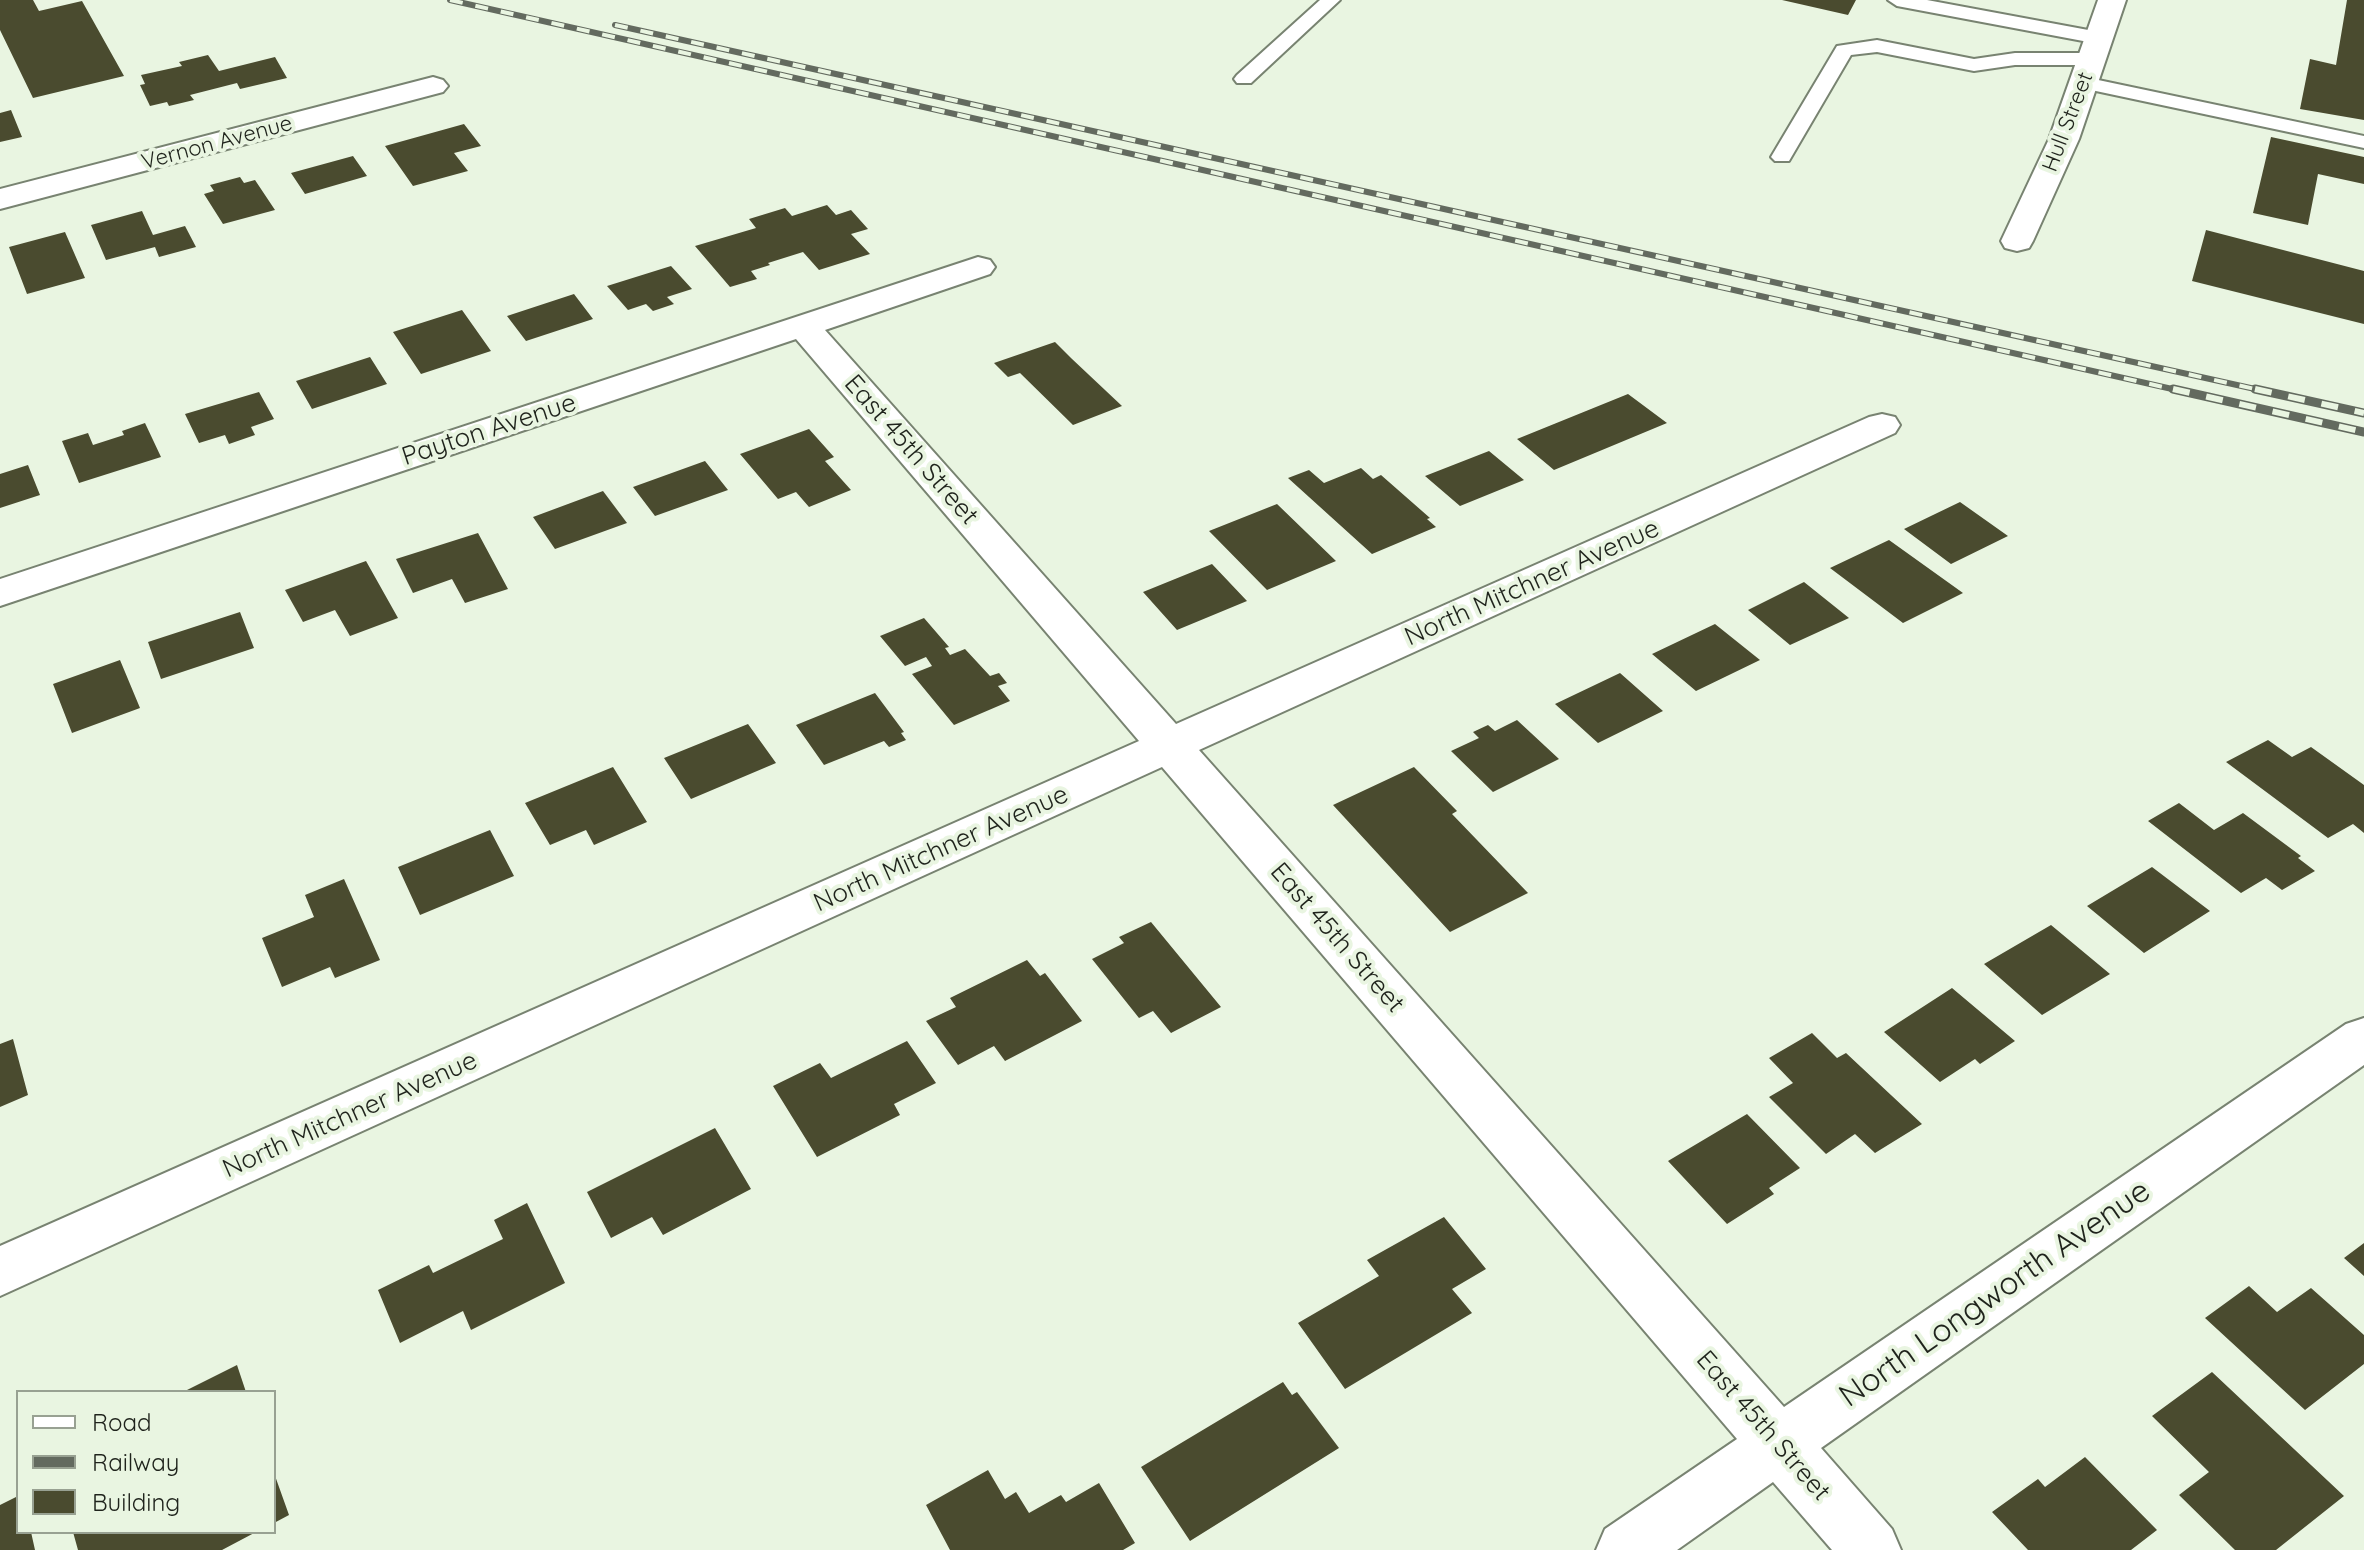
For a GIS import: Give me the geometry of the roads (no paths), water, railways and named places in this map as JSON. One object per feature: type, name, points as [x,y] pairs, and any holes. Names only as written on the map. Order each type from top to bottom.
[{"type":"street","name":"Hull Street","points":[[2017,241],[2064,139],[2112,0]]},
{"type":"street","name":"Vernon Avenue","points":[[0,199],[433,86]]},
{"type":"street","name":"Payton Avenue","points":[[0,593],[978,267]]},
{"type":"street","name":"East 45th Street","points":[[803,326],[1871,1550]]},
{"type":"street","name":"North Mitchner Avenue","points":[[0,1272],[1882,425]]},
{"type":"street","name":"North Longworth Avenue","points":[[1626,1550],[2364,1038]]},
{"type":"lane","points":[[1244,79],[1331,0]]},
{"type":"lane","points":[[1897,0],[2364,142]]},
{"type":"lane","points":[[1782,157],[1844,50],[1877,46],[1974,65],[2015,59],[2092,60]]},
{"type":"railway","points":[[450,0],[2181,391]]},
{"type":"railway","points":[[615,25],[2264,391]]},
{"type":"railway","points":[[2173,389],[2364,432]]},
{"type":"railway","points":[[2255,389],[2364,413]]}]
